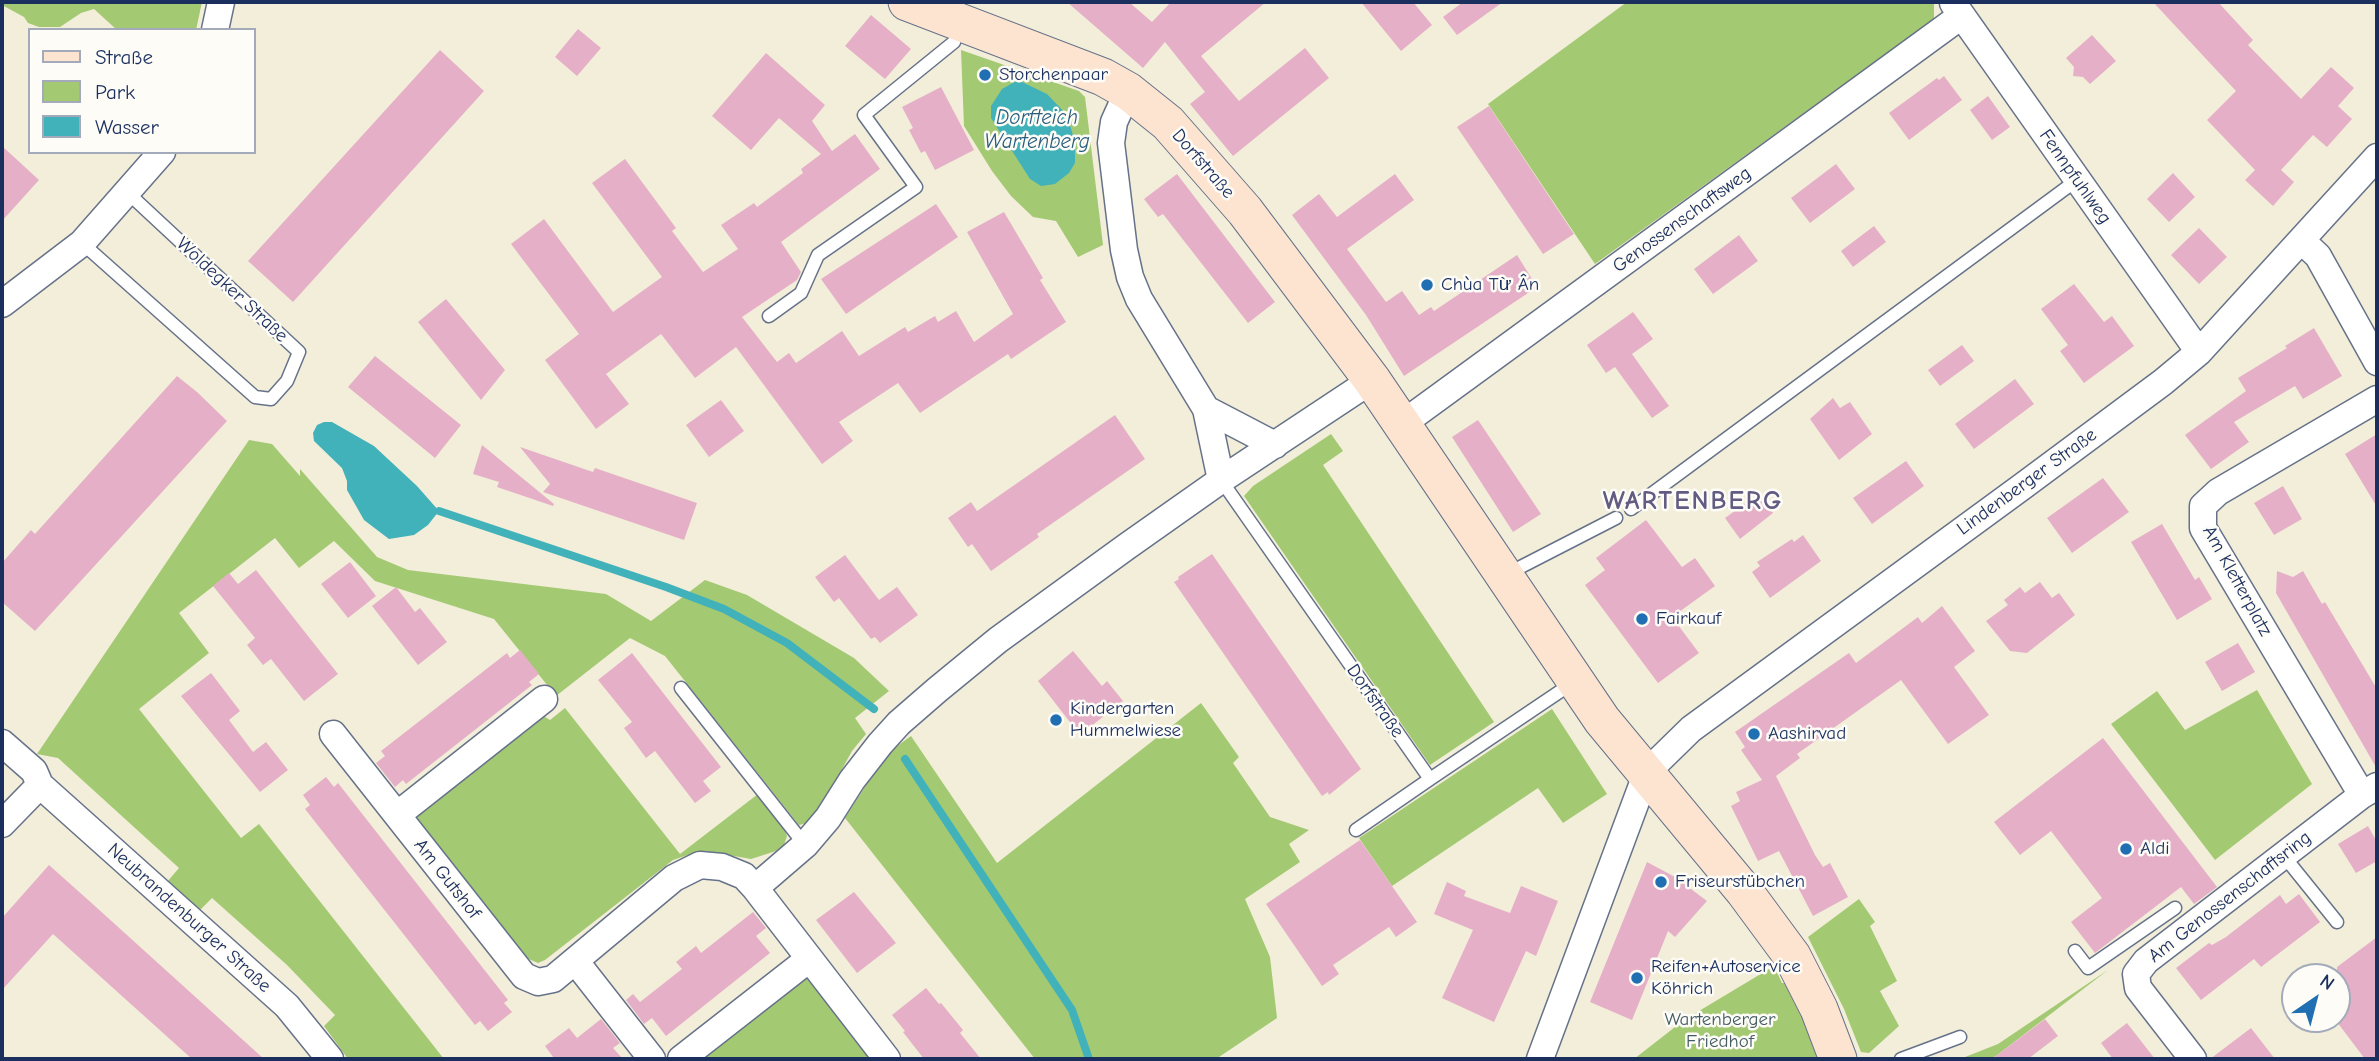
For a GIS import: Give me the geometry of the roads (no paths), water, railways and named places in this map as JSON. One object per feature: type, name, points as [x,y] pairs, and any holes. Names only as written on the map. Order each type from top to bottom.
[{"type":"main road","name":"Dorfstraße","points":[[907,2],[1103,77],[1128,91],[1168,123],[1245,211],[1372,380],[1602,720],[1744,891],[1792,956],[1819,1009],[1838,1059]]},
{"type":"street","points":[[215,28],[221,2]]},
{"type":"street","name":"Fennpfuhlweg","points":[[1956,9],[2199,352]]},
{"type":"street","name":"Genossenschaftsweg","points":[[1402,424],[1956,9]]},
{"type":"street","name":"Dorfstraße","points":[[1128,91],[1114,122],[1111,143],[1124,250],[1139,299],[1206,409],[1221,480]]},
{"type":"street","points":[[2,304],[82,243],[160,154]]},
{"type":"street","name":"Lindenberger Straße","points":[[1647,772],[1691,729],[2023,486],[2199,352],[2377,157]]},
{"type":"street","points":[[2302,241],[2318,256],[2377,362]]},
{"type":"street","points":[[755,888],[804,845],[828,818],[852,780],[899,723],[957,673],[1019,625],[1221,480],[1372,380]]},
{"type":"street","name":"Am Kletterplatz","points":[[2370,791],[2203,528],[2203,506],[2218,492],[2377,399]]},
{"type":"street","points":[[1206,409],[1275,445]]},
{"type":"street","points":[[397,815],[544,699]]},
{"type":"street","name":"Am Gutshof","points":[[334,734],[524,976],[537,982],[553,979],[674,878],[700,865],[722,867],[744,876],[755,888],[887,1059]]},
{"type":"street","name":"Neubrandenburger Straße","points":[[2,743],[34,771],[40,785],[287,1006],[330,1059]]},
{"type":"street","points":[[1540,1059],[1647,772]]},
{"type":"street","points":[[2,824],[40,785]]},
{"type":"street","name":"Am Genossenschaftsring","points":[[2193,1059],[2138,988],[2136,974],[2146,961],[2370,791]]},
{"type":"street","points":[[681,1059],[809,959]]},
{"type":"street","points":[[576,962],[652,1059]]},
{"type":"lane","points":[[769,316],[801,293],[818,255],[916,187],[864,115],[954,42],[960,23]]},
{"type":"lane","points":[[1631,509],[2077,180]]},
{"type":"lane","name":"Woldegker Straße","points":[[82,243],[255,397],[271,399],[287,381],[299,352],[128,193]]},
{"type":"lane","name":"Dorfstraße","points":[[1221,480],[1430,779]]},
{"type":"lane","points":[[1503,576],[1616,518]]},
{"type":"lane","points":[[1356,830],[1574,682]]},
{"type":"lane","points":[[681,688],[804,845]]},
{"type":"lane","points":[[2284,855],[2337,922]]},
{"type":"lane","points":[[2074,951],[2088,968],[2175,908]]},
{"type":"lane","points":[[1901,1059],[1961,1037]]},
{"type":"water","name":"Dorfteich Wartenberg","points":[[1018,80],[1047,94],[1067,115],[1075,142],[1075,163],[1069,173],[1055,184],[1041,186],[1030,179],[991,118],[991,106],[1002,89]]},
{"type":"water","points":[[332,422],[374,446],[417,486],[439,511],[428,525],[414,535],[389,539],[364,520],[347,490],[342,468],[314,441],[313,433],[317,425]]},
{"type":"waterway","points":[[439,511],[724,609],[787,643],[874,709]]},
{"type":"waterway","points":[[905,759],[1072,1010],[1089,1059]]},
{"type":"place","name":"Storchenpaar","points":[[985,75]]},
{"type":"place","name":"Chùa Từ Ân","points":[[1427,285]]},
{"type":"place","name":"Fairkauf","points":[[1642,619]]},
{"type":"place","name":"Kindergarten Hummelwiese","points":[[1056,720]]},
{"type":"place","name":"Aashirvad","points":[[1754,734]]},
{"type":"place","name":"Aldi","points":[[2126,849]]},
{"type":"place","name":"Friseurstübchen","points":[[1661,882]]},
{"type":"place","name":"Reifen+Autoservice Köhrich","points":[[1637,978]]},
{"type":"district","name":"WARTENBERG","points":[[1693,502]]},
{"type":"park label","name":"Wartenberger Friedhof","points":[[1720,1031]]}]
